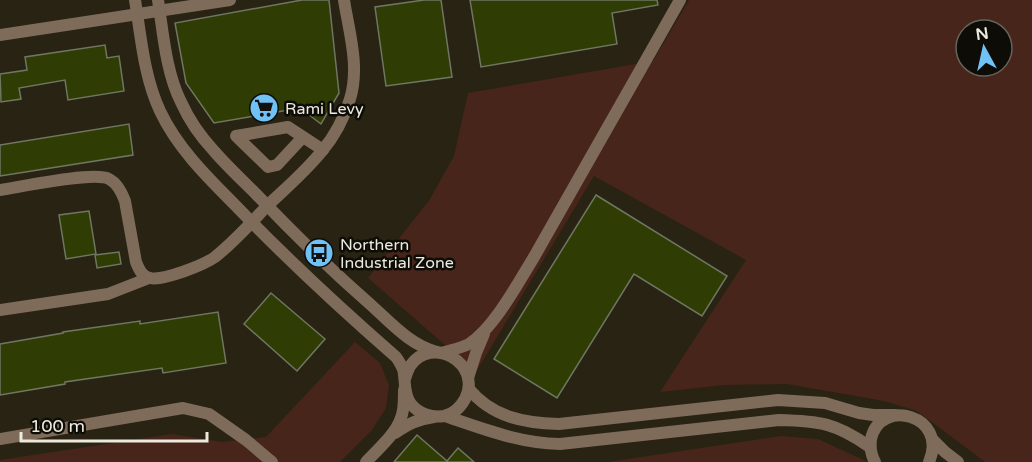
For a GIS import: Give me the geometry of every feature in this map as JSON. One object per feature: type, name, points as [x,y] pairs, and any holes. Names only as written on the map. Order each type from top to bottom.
[{"type":"street","points":[[135,0],[149,78],[160,111],[176,139],[196,165],[252,223],[337,305],[396,357],[402,367],[408,401],[421,413],[440,416],[497,434],[540,444],[560,444],[779,420],[803,420],[821,422],[854,436],[873,457]]},
{"type":"street","points":[[0,35],[138,14],[159,5],[230,0]]},
{"type":"street","points":[[0,310],[108,294],[149,278],[157,279],[168,276],[213,259],[295,181],[323,150],[341,123],[350,99],[354,79],[354,55],[344,0]]},
{"type":"street","points":[[389,438],[403,412],[405,385],[411,365],[423,355],[440,353],[466,345],[478,337],[513,292],[680,0]]},
{"type":"street","points":[[159,5],[171,73],[180,101],[213,150],[352,289],[410,339],[425,349],[450,355],[464,367],[468,393],[460,407],[440,416],[411,422],[389,438],[366,462]]},
{"type":"street","points":[[303,137],[277,165],[268,167],[236,136],[288,127],[323,150]]},
{"type":"street","points":[[0,190],[89,176],[107,177],[122,193],[136,262],[139,270],[149,278]]},
{"type":"street","points":[[487,327],[476,353],[468,383],[477,399],[502,415],[542,423],[560,423],[778,400],[825,403],[859,413],[906,415],[921,421],[933,440],[958,462]]},
{"type":"street","points":[[0,440],[183,408],[209,414],[272,462]]},
{"type":"street","points":[[873,457],[872,436],[885,420],[895,416]]},
{"type":"street","points":[[929,462],[933,451],[933,440]]},
{"type":"shaded area","points":[[689,0],[1032,0],[1032,462],[985,462],[917,411],[884,401],[787,384],[725,385],[660,392],[746,260],[594,176],[476,372],[368,278],[430,199],[454,156],[468,93],[653,61]]},
{"type":"shaded area","points":[[355,342],[380,363],[389,385],[386,408],[372,430],[340,462],[0,462],[0,460],[172,434],[222,442],[266,437]]},
{"type":"shaded area","points":[[781,436],[818,439],[868,462],[608,462]]},
{"type":"building","points":[[302,0],[329,0],[339,93],[321,124],[300,108],[214,123],[186,83],[175,23]]},
{"type":"building","points":[[441,0],[452,77],[386,86],[375,7]]},
{"type":"building","points":[[470,0],[657,0],[658,5],[612,13],[617,44],[481,67]]},
{"type":"building","points":[[105,45],[107,58],[119,56],[124,91],[68,100],[65,80],[19,88],[21,99],[1,102],[0,74],[27,70],[25,57]]},
{"type":"building","points":[[129,124],[133,155],[0,176],[0,145]]},
{"type":"building","points":[[596,195],[727,276],[702,316],[634,274],[557,398],[494,359]]},
{"type":"building","points":[[89,211],[96,254],[66,259],[59,215]]},
{"type":"building","points":[[119,252],[121,264],[97,268],[95,255]]},
{"type":"building","points":[[271,293],[325,339],[297,371],[244,324]]},
{"type":"building","points":[[218,312],[226,363],[163,373],[162,368],[65,382],[65,384],[0,395],[0,344],[63,332],[140,321],[140,324]]},
{"type":"building","points":[[417,435],[447,461],[458,448],[474,462],[394,462]]},
{"type":"place","name":"Rami Levy","points":[[264,108]]},
{"type":"place","name":"Northern Industrial Zone","points":[[319,253]]}]
